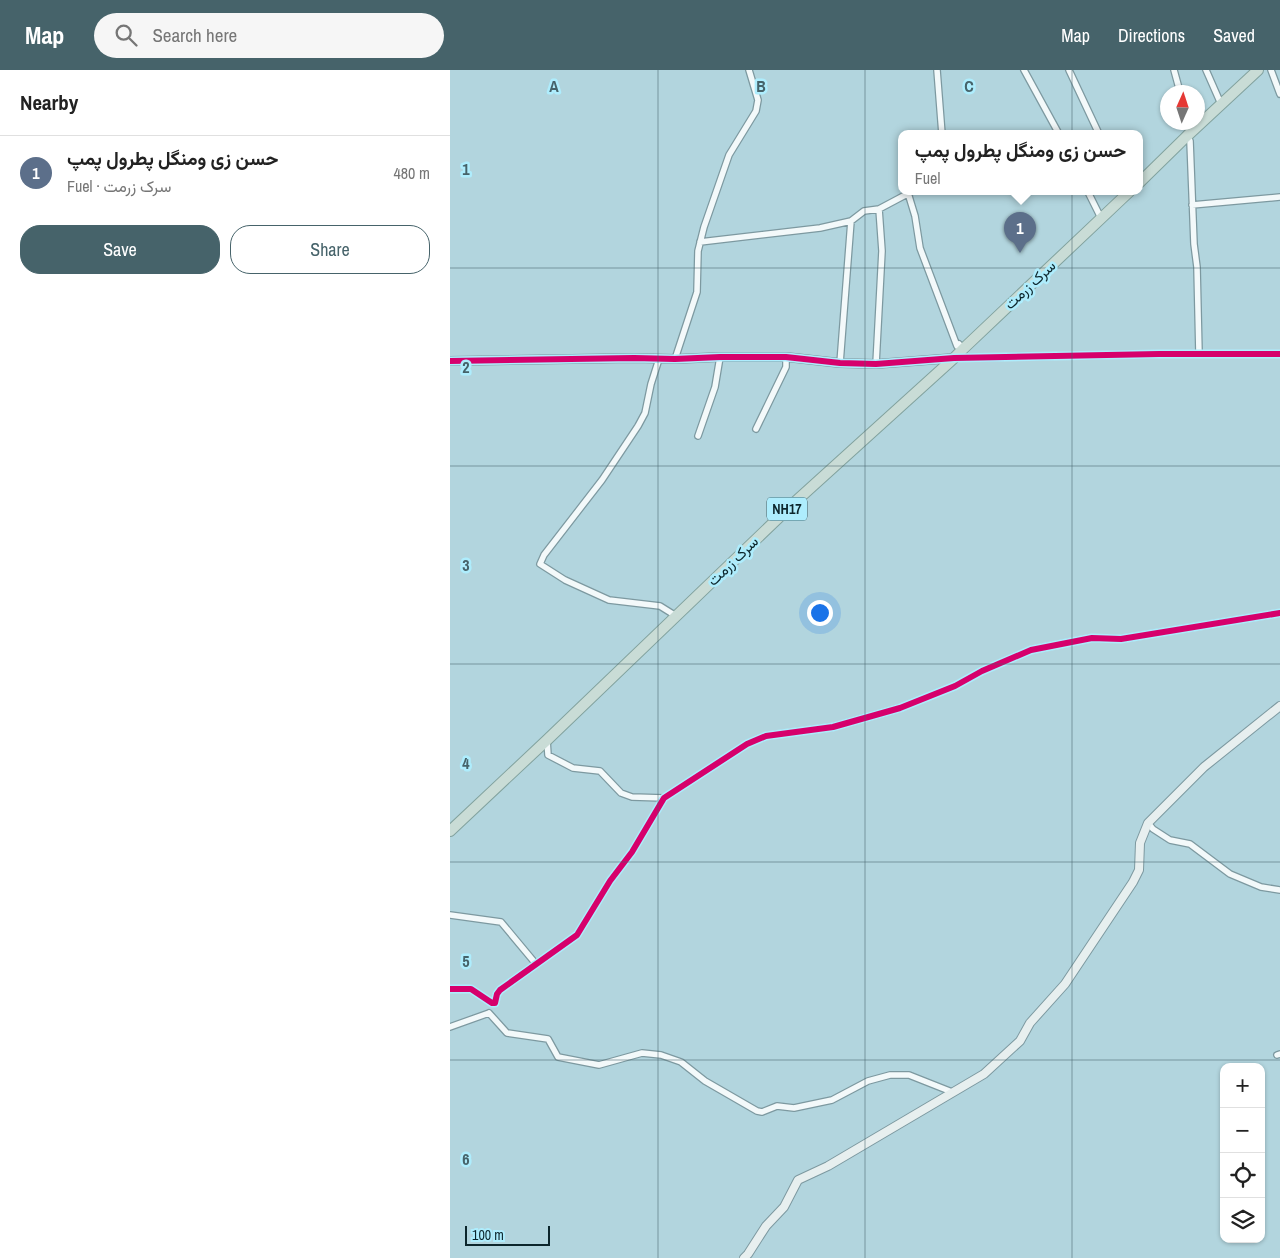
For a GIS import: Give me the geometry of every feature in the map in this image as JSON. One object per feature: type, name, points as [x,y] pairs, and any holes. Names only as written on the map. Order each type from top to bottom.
[{"type":"highway","points":[[1143,179],[1258,70]]},
{"type":"highway","name":"سرک زرمت","points":[[450,831],[795,502],[954,358],[1126,195]]},
{"type":"street","points":[[675,359],[697,292],[698,251],[704,226],[728,155],[756,111],[758,100],[749,70]]},
{"type":"street","points":[[937,70],[942,130]]},
{"type":"street","points":[[1024,70],[1057,130]]},
{"type":"street","points":[[1069,70],[1097,130]]},
{"type":"street","points":[[1174,70],[1178,85]]},
{"type":"street","points":[[1206,70],[1221,104]]},
{"type":"street","points":[[1271,70],[1280,94]]},
{"type":"street","points":[[1187,136],[1190,141],[1194,244],[1197,267],[1199,354]]},
{"type":"street","points":[[700,242],[820,228],[851,222],[864,211],[879,209],[905,195]]},
{"type":"street","points":[[911,195],[920,248],[957,346],[959,344],[963,348]]},
{"type":"street","points":[[1090,195],[1101,218]]},
{"type":"street","points":[[1192,205],[1280,197]]},
{"type":"street","points":[[876,364],[882,251],[879,209]]},
{"type":"street","points":[[840,363],[851,222]]},
{"type":"street","points":[[450,361],[786,357],[840,363],[876,364],[954,358],[1280,354]]},
{"type":"street","points":[[698,436],[715,387],[720,357]]},
{"type":"street","points":[[756,430],[786,367],[786,357]]},
{"type":"street","points":[[659,359],[645,413],[638,426],[602,480],[544,555],[540,564],[565,580],[609,600],[660,606],[676,616]]},
{"type":"street","points":[[489,1013],[492,1003],[494,1003],[500,990],[577,935],[610,881],[648,826],[664,798],[747,744],[766,736],[833,727],[900,708],[955,686],[982,671],[1031,650],[1092,638],[1121,639],[1280,613]]},
{"type":"street","points":[[744,1258],[766,1226],[784,1207],[798,1180],[828,1166],[984,1074],[1020,1041],[1030,1023],[1065,984],[1133,882],[1139,870],[1140,843],[1148,823],[1204,767],[1280,706]]},
{"type":"street","points":[[547,740],[548,755],[573,768],[600,771],[621,793],[632,796],[664,798]]},
{"type":"street","points":[[1148,823],[1153,829],[1170,840],[1190,844],[1230,874],[1261,887],[1280,890]]},
{"type":"street","points":[[450,915],[501,922],[536,964]]},
{"type":"street","points":[[450,989],[471,989],[492,1003]]},
{"type":"street","points":[[489,1013],[507,1033],[548,1039],[558,1057],[599,1065],[642,1053],[661,1055],[682,1062],[705,1081],[757,1111],[762,1112],[777,1106],[794,1108],[832,1100],[868,1081],[890,1075],[909,1075],[952,1092]]},
{"type":"street","points":[[450,1027],[489,1013]]},
{"type":"cycle path","points":[[450,361],[786,357],[840,363],[876,364],[954,358],[1280,354]]},
{"type":"cycle path","points":[[450,989],[471,989],[492,1003],[495,1003],[500,990],[577,935],[610,881],[632,852],[664,798],[747,744],[766,736],[833,727],[900,708],[955,686],[982,671],[1031,650],[1092,638],[1121,639],[1280,613]]},
{"type":"place","name":"حسن زی ومنگل پطرول پمپ","points":[[1020,253]]}]
